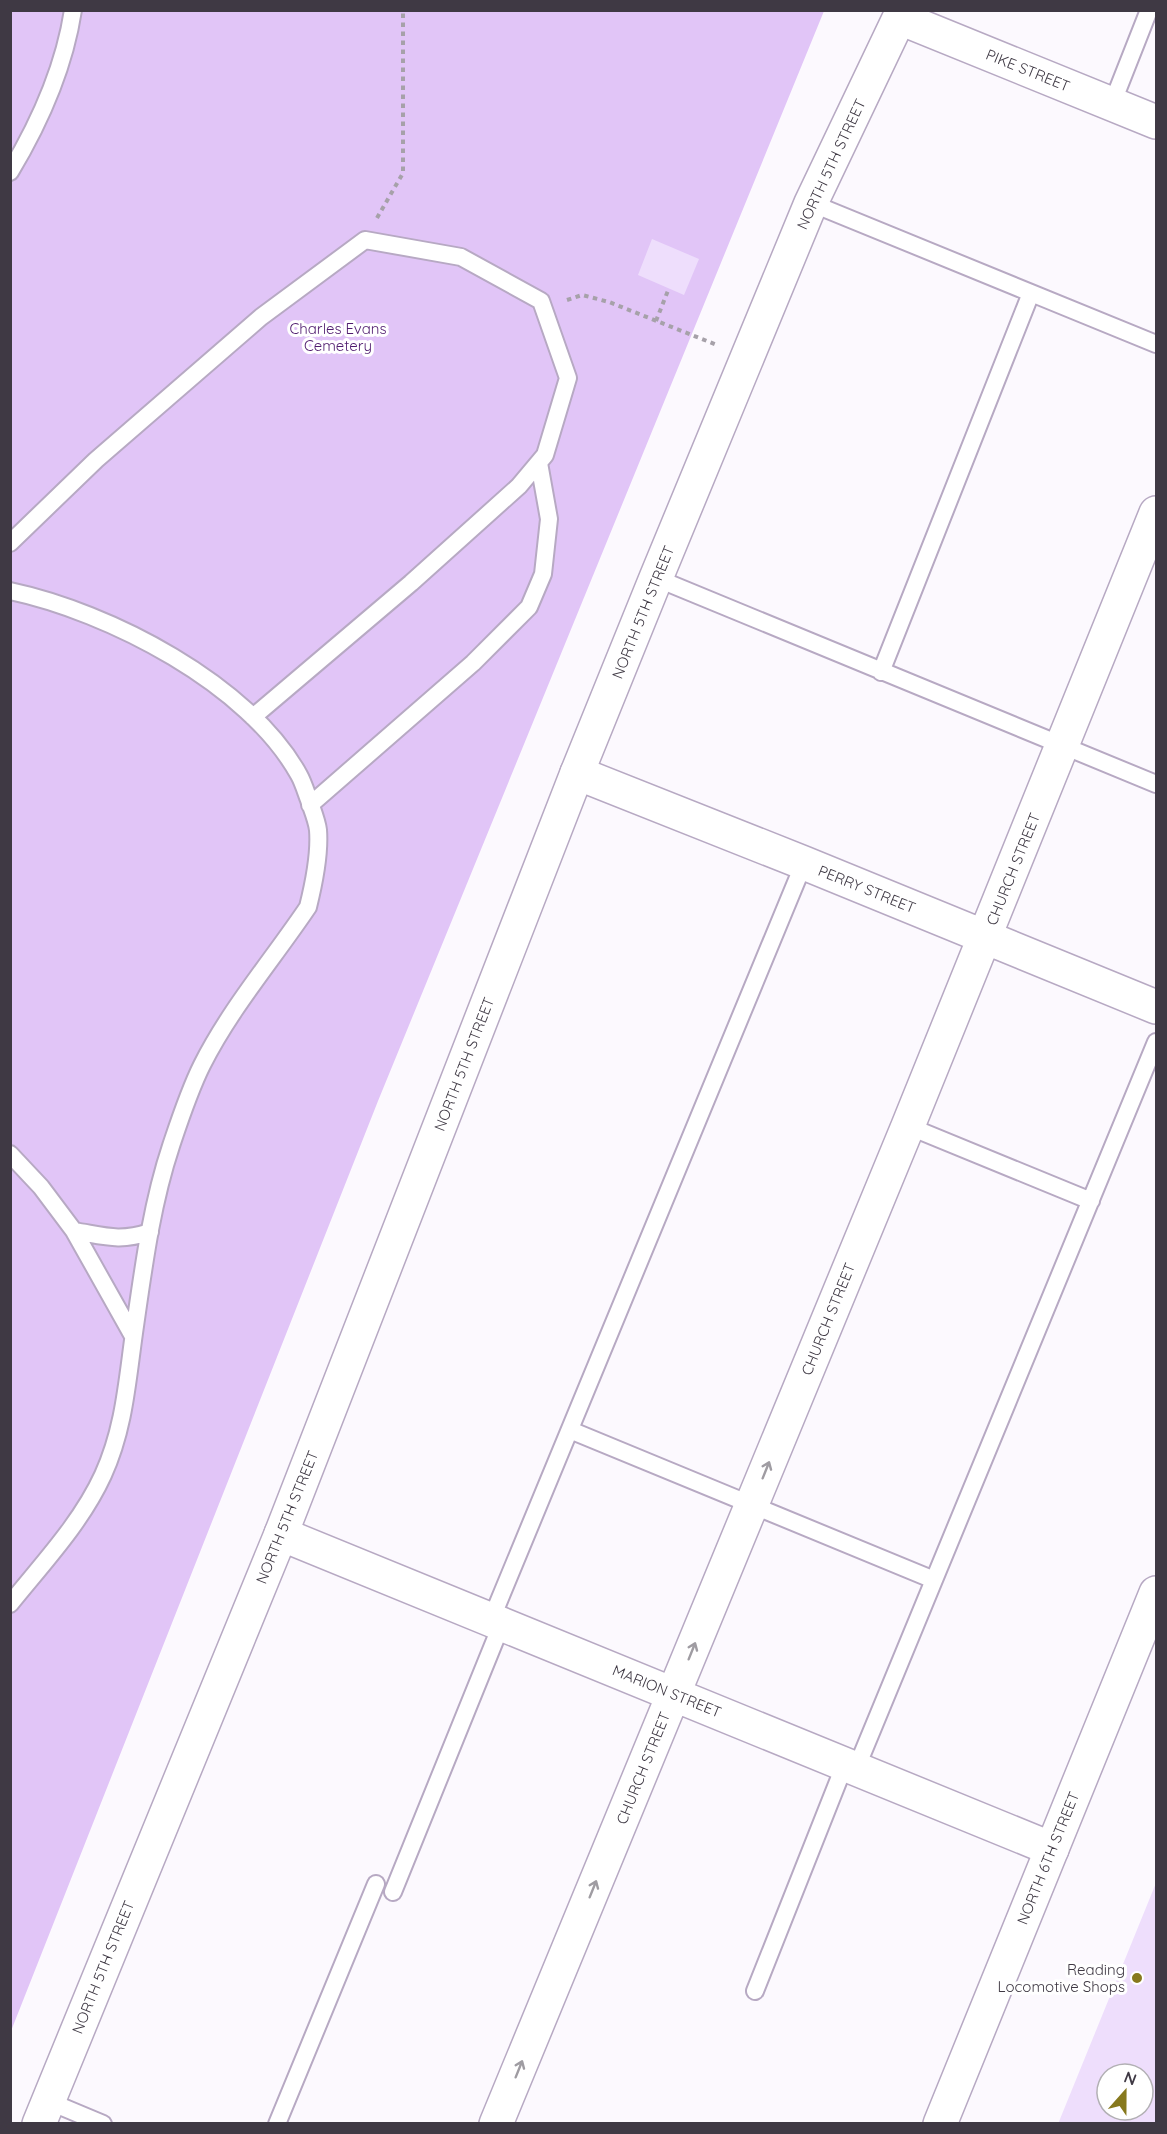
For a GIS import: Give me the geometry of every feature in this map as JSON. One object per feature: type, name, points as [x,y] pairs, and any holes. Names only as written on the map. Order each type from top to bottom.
[{"type":"street","name":"PIKE STREET","points":[[901,14],[1156,122]]},
{"type":"street","name":"NORTH 5TH STREET","points":[[43,2112],[281,1534],[577,773],[656,578],[811,203],[901,14]]},
{"type":"street","name":"CHURCH STREET","points":[[496,2124],[908,1126],[1156,513]]},
{"type":"street","name":"PERRY STREET","points":[[577,773],[1156,1007]]},
{"type":"street","name":"MARION STREET","points":[[281,1534],[1052,1849]]},
{"type":"street","name":"NORTH 6TH STREET","points":[[940,2124],[1156,1593]]},
{"type":"lane","points":[[10,172],[28,142],[51,91],[66,43],[72,10]]},
{"type":"lane","points":[[1112,104],[1149,10]]},
{"type":"lane","points":[[811,203],[1156,344]]},
{"type":"lane","points":[[10,543],[96,460],[261,317],[365,240],[461,256],[541,301],[568,378],[545,455],[519,486],[411,583],[253,717]]},
{"type":"lane","points":[[881,672],[1031,293]]},
{"type":"lane","points":[[310,805],[473,663],[529,607],[543,574],[549,519],[539,463]]},
{"type":"lane","points":[[656,578],[1156,784]]},
{"type":"lane","points":[[10,591],[87,615],[148,644],[206,678],[253,717],[286,755],[300,776],[318,830],[314,881],[308,907],[233,1013],[202,1065],[189,1093],[170,1148],[150,1232],[133,1336],[126,1400],[103,1474],[90,1500],[70,1528],[10,1604]]},
{"type":"lane","points":[[393,1893],[570,1430],[804,863]]},
{"type":"lane","points":[[755,1991],[850,1766],[934,1580],[1156,1042]]},
{"type":"lane","points":[[908,1126],[1091,1201]]},
{"type":"lane","points":[[10,1154],[41,1187],[74,1231],[133,1336]]},
{"type":"lane","points":[[74,1231],[116,1239],[132,1238],[150,1232]]},
{"type":"lane","points":[[570,1430],[934,1580]]},
{"type":"lane","points":[[277,2124],[375,1884]]},
{"type":"lane","points":[[43,2112],[103,2124]]},
{"type":"path","points":[[365,240],[402,173],[403,10]]},
{"type":"path","points":[[656,321],[669,288]]},
{"type":"path","points":[[544,310],[582,295],[609,302],[747,357]]},
{"type":"green space","name":"Charles Evans Cemetery","points":[[11,11],[824,11],[378,1101],[11,2031]]},
{"type":"building","points":[[652,239],[699,259],[684,295],[638,275]]},
{"type":"building","name":"Reading Locomotive Shops","points":[[1156,1883],[1156,2124],[1058,2124]]},
{"type":"place","name":"Reading Locomotive Shops","points":[[1137,1978]]}]
